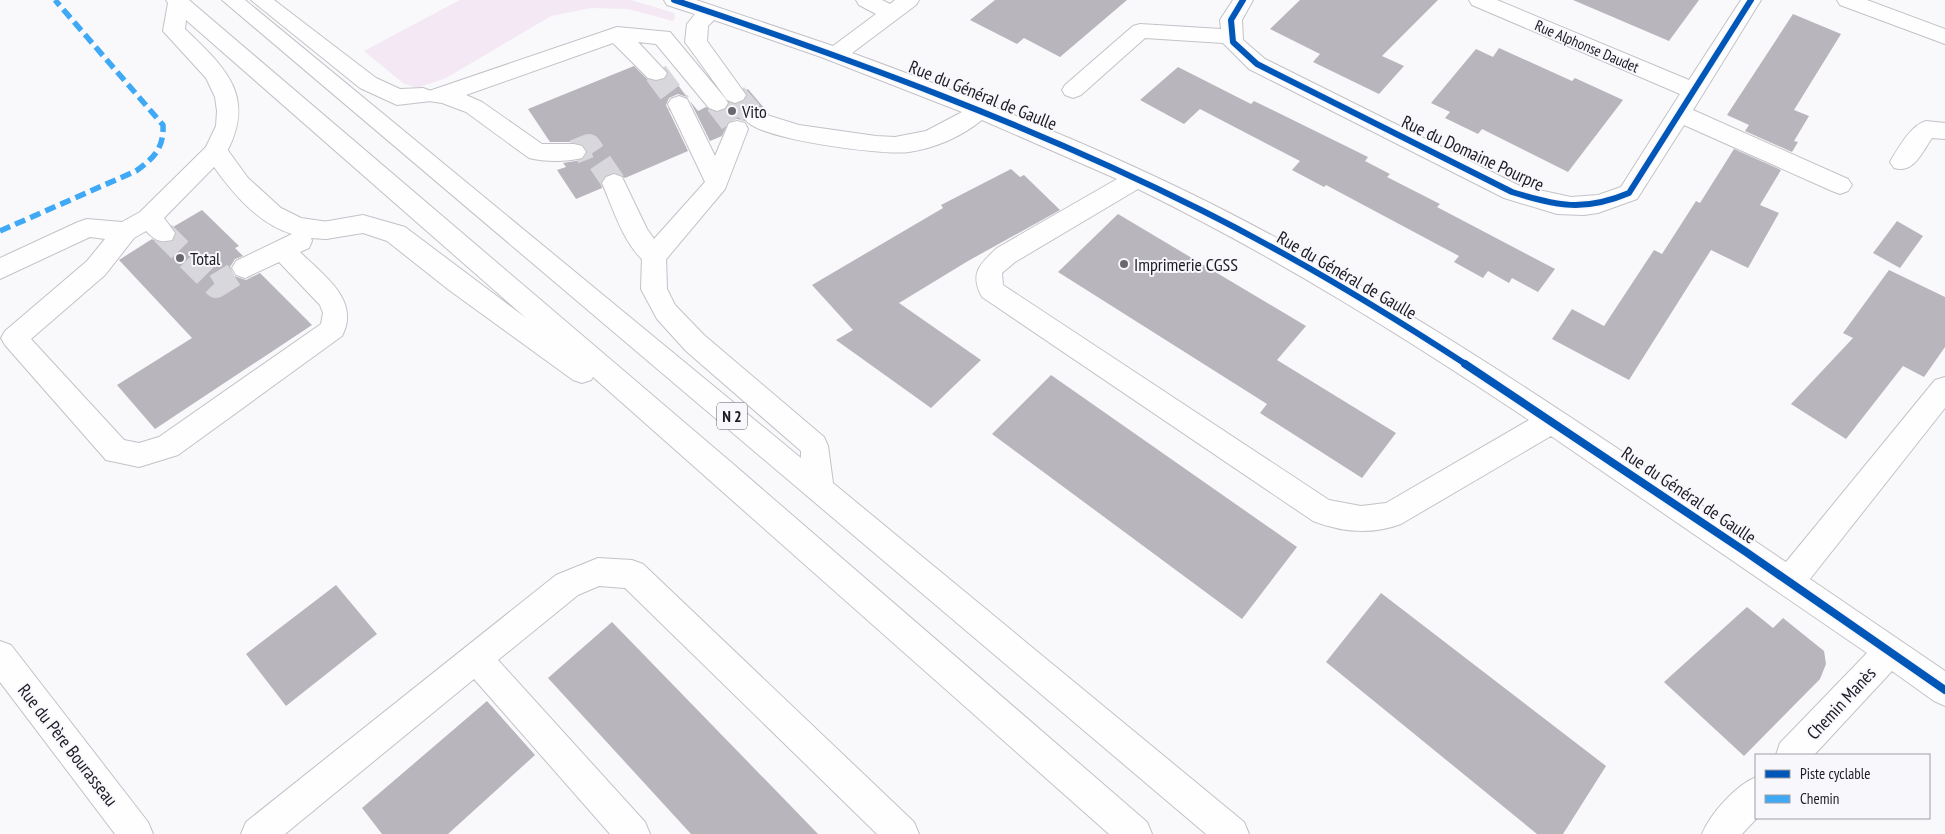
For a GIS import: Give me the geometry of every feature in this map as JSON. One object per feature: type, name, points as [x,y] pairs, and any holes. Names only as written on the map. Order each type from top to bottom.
[{"type":"main road","name":"N 2","points":[[232,0],[1232,834]]},
{"type":"main road","points":[[261,0],[368,83],[397,97],[434,96],[474,107],[538,152],[574,152]]},
{"type":"main road","name":"Rue du Général de Gaulle","points":[[674,0],[837,54],[1048,137],[1137,179],[1274,248],[1458,357],[1790,581],[1945,690]]},
{"type":"main road","points":[[866,0],[891,13]]},
{"type":"main road","points":[[837,54],[909,0]]},
{"type":"main road","points":[[1073,90],[1140,31],[1233,37],[1231,20],[1243,0]]},
{"type":"main road","name":"Rue Alphonse Daudet","points":[[1480,0],[1694,91]]},
{"type":"main road","name":"Rue du Domaine Pourpre","points":[[1233,37],[1233,42],[1257,64],[1512,192],[1549,204],[1581,208],[1608,203],[1630,193],[1751,0]]},
{"type":"main road","points":[[1847,0],[1945,37]]},
{"type":"main road","points":[[0,269],[86,228],[125,231],[156,225],[216,151],[227,126],[228,100],[212,68],[174,31],[177,1]]},
{"type":"main road","points":[[177,1],[722,472],[1135,834]]},
{"type":"main road","points":[[434,96],[617,34],[662,37],[726,99],[696,42],[698,24],[710,12]]},
{"type":"main road","points":[[617,34],[656,73]]},
{"type":"main road","points":[[679,104],[717,184]]},
{"type":"main road","points":[[654,256],[717,184],[747,124],[806,136],[846,138],[879,145],[910,146],[948,131],[968,120],[980,109]]},
{"type":"main road","points":[[1680,114],[1840,185]]},
{"type":"main road","points":[[1902,162],[1926,129],[1945,131]]},
{"type":"main road","points":[[216,151],[226,170],[272,214],[296,226],[326,230]]},
{"type":"main road","points":[[1137,179],[1006,255],[989,270],[991,290],[1323,512],[1361,519],[1392,515],[1552,420]]},
{"type":"main road","points":[[614,183],[637,234],[654,256],[654,289],[666,312],[695,343],[814,446],[819,488]]},
{"type":"main road","points":[[245,268],[282,248],[326,230],[363,224],[396,234],[458,283],[722,472]]},
{"type":"main road","points":[[125,231],[96,268],[7,330],[116,451],[139,455],[168,446],[333,329],[336,313],[331,300],[282,248]]},
{"type":"main road","points":[[1790,581],[1945,388]]},
{"type":"main road","points":[[258,834],[567,585],[598,572],[632,574],[902,834]]},
{"type":"main road","name":"Chemin Manès","points":[[1793,754],[1890,651]]},
{"type":"main road","name":"Rue du Père Bourasseau","points":[[0,656],[136,834]]},
{"type":"main road","points":[[476,658],[633,834]]},
{"type":"main road","points":[[1719,834],[1755,795]]},
{"type":"shaded area","points":[[460,0],[631,0],[674,13],[675,18],[673,21],[628,9],[591,8],[551,16],[446,78],[417,88],[403,83],[364,51]]},
{"type":"building","points":[[995,0],[1127,0],[1060,57],[1024,38],[1017,44],[970,20]]},
{"type":"building","points":[[1300,0],[1438,0],[1382,56],[1404,66],[1379,94],[1313,62],[1320,54],[1270,29]]},
{"type":"building","points":[[1573,0],[1699,0],[1669,41]]},
{"type":"building","points":[[1793,14],[1841,34],[1794,110],[1809,116],[1794,141],[1798,142],[1792,152],[1745,131],[1749,125],[1727,115]]},
{"type":"building","points":[[1499,48],[1572,81],[1575,78],[1623,100],[1568,172],[1482,129],[1478,134],[1445,118],[1450,112],[1431,103],[1476,49],[1493,57]]},
{"type":"building","points":[[634,66],[647,79],[656,82],[664,80],[669,73],[687,97],[678,94],[669,98],[666,105],[688,151],[625,178],[615,172],[605,175],[600,182],[602,188],[576,199],[557,170],[566,167],[563,163],[582,160],[588,151],[582,144],[574,142],[550,142],[528,109]]},
{"type":"building","points":[[1178,67],[1251,104],[1254,101],[1368,157],[1365,161],[1390,174],[1387,177],[1440,204],[1437,207],[1555,269],[1538,292],[1512,278],[1509,283],[1488,271],[1483,278],[1454,262],[1459,256],[1326,185],[1324,187],[1292,170],[1300,161],[1200,109],[1184,124],[1140,100]]},
{"type":"building","points":[[748,89],[769,114],[757,110],[747,113],[745,121],[737,119],[729,121],[722,136],[710,141],[690,101],[698,111],[706,107],[718,113],[726,110],[730,103],[736,105],[744,102],[748,96],[745,91]]},
{"type":"building","points":[[1734,149],[1781,170],[1760,205],[1779,213],[1748,268],[1711,250],[1629,380],[1552,339],[1572,309],[1604,326],[1654,250],[1662,254],[1696,201],[1700,203]]},
{"type":"building","points":[[1011,169],[1020,177],[1024,175],[1060,210],[968,261],[899,303],[981,360],[931,408],[836,340],[853,330],[812,285],[943,208],[941,205]]},
{"type":"building","points":[[202,210],[239,246],[235,248],[243,256],[235,259],[230,267],[234,276],[246,280],[260,273],[312,325],[155,429],[117,385],[192,338],[119,260],[152,239],[160,243],[172,242],[177,234],[173,227]]},
{"type":"building","points":[[1118,214],[1306,326],[1277,360],[1396,433],[1362,478],[1260,413],[1267,404],[1058,272]]},
{"type":"building","points":[[1897,221],[1923,236],[1900,268],[1873,253]]},
{"type":"building","points":[[1889,270],[1945,297],[1945,347],[1924,377],[1903,366],[1846,439],[1791,404],[1853,338],[1843,333]]},
{"type":"building","points":[[1051,375],[1297,547],[1242,619],[992,434]]},
{"type":"building","points":[[336,585],[377,634],[286,706],[246,654]]},
{"type":"building","points":[[1381,593],[1606,766],[1563,834],[1537,834],[1326,662]]},
{"type":"building","points":[[1747,607],[1773,628],[1783,618],[1824,651],[1826,664],[1820,679],[1744,756],[1664,682]]},
{"type":"building","points":[[612,622],[818,834],[691,834],[548,678]]},
{"type":"building","points":[[487,701],[535,755],[448,834],[382,834],[362,808]]},
{"type":"tunnel","points":[[656,73],[679,104]]},
{"type":"tunnel","points":[[735,95],[757,120]]},
{"type":"tunnel","points":[[717,103],[737,129]]},
{"type":"tunnel","points":[[574,152],[589,146],[614,183]]},
{"type":"tunnel","points":[[163,233],[216,286],[245,268]]},
{"type":"marked path","points":[[0,231],[136,171],[154,157],[163,141],[163,125],[55,0]]},
{"type":"cycle path","points":[[674,0],[828,52],[980,110],[1055,141],[1129,175],[1202,210],[1274,248],[1409,328],[1496,384],[1786,579],[1945,690]]},
{"type":"cycle path","points":[[1243,0],[1231,20],[1233,42],[1257,64],[1512,192],[1543,202],[1571,206],[1598,204],[1629,193],[1751,0]]},
{"type":"place","name":"Vito","points":[[732,111]]},
{"type":"place","name":"Total","points":[[180,258]]},
{"type":"place","name":"Imprimerie CGSS","points":[[1124,264]]}]
